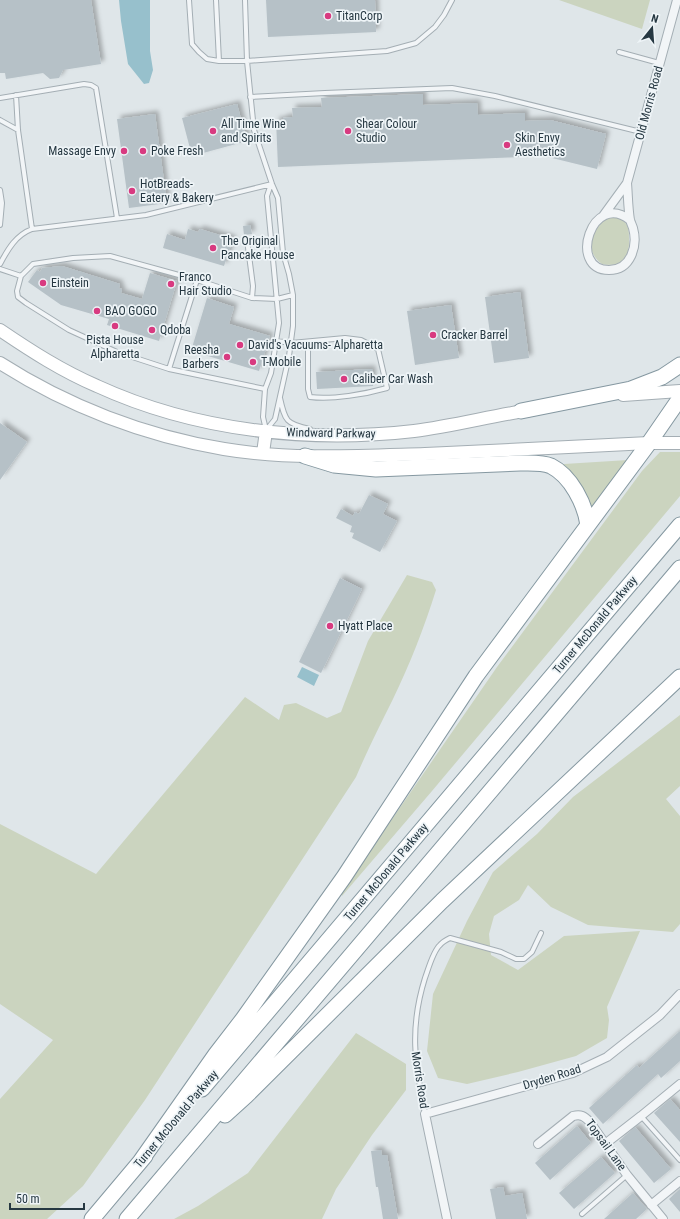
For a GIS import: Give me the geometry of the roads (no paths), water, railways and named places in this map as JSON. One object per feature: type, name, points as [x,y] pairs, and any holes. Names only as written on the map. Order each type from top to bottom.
[{"type":"highway","points":[[521,411],[631,389],[662,377],[680,365]]},
{"type":"highway","points":[[140,1162],[344,877],[476,676],[649,443],[680,398]]},
{"type":"highway","points":[[305,456],[334,465],[376,469],[540,463],[550,466],[565,477],[576,492],[587,515],[588,525]]},
{"type":"highway","name":"Turner McDonald Parkway","points":[[92,1219],[680,525]]},
{"type":"highway","points":[[127,1219],[680,568]]},
{"type":"highway","points":[[187,1148],[246,1096],[442,901],[680,677]]},
{"type":"main road","name":"Windward Parkway","points":[[0,330],[42,358],[69,373],[98,387],[136,402],[180,416],[226,425],[287,434],[374,434],[415,431],[521,411],[632,394],[680,391]]},
{"type":"main road","name":"Windward Parkway","points":[[0,363],[19,375],[79,406],[113,419],[185,441],[224,449],[263,454],[358,456],[649,443],[680,443]]},
{"type":"main road","points":[[263,454],[266,431]]},
{"type":"street","name":"Old Morris Road","points":[[627,183],[593,227],[587,243],[587,251],[591,260],[601,269],[616,269],[624,265],[629,260],[634,244],[633,228],[630,220],[627,183],[677,0]]},
{"type":"street","points":[[603,216],[609,214],[620,214],[630,220]]},
{"type":"street","name":"Dryden Road","points":[[426,1114],[573,1073],[607,1056],[660,1015],[680,994]]},
{"type":"street","points":[[605,1144],[680,1084]]},
{"type":"street","name":"Morris Road","points":[[426,1114],[448,1219]]},
{"type":"street","name":"Topsail Lane","points":[[538,1144],[573,1116],[578,1114],[584,1116],[663,1219]]},
{"type":"street","points":[[651,1205],[680,1181]]},
{"type":"lane","points":[[189,0],[192,44],[207,59],[219,61],[247,61],[387,51],[416,43],[435,27],[444,15],[452,0]]},
{"type":"lane","points":[[216,0],[219,61]]},
{"type":"lane","points":[[245,0],[247,61],[254,130],[278,198],[283,253],[293,295],[293,326],[289,356],[275,419],[266,431]]},
{"type":"lane","points":[[619,52],[660,63]]},
{"type":"lane","points":[[0,98],[84,84],[92,85],[96,88],[117,218]]},
{"type":"lane","points":[[250,97],[325,92],[452,88],[496,96],[641,132]]},
{"type":"lane","points":[[16,96],[18,130],[32,229]]},
{"type":"lane","points":[[0,120],[18,130]]},
{"type":"lane","points":[[0,264],[18,236],[32,229],[146,215],[272,184]]},
{"type":"lane","points":[[266,431],[263,417],[265,389],[271,373],[279,323],[267,196],[272,184]]},
{"type":"lane","points":[[0,190],[0,225]]},
{"type":"lane","points":[[247,240],[253,286],[252,298]]},
{"type":"lane","points":[[265,389],[169,370],[117,352],[69,330],[18,297],[17,291],[21,276],[33,264],[73,258],[110,256],[197,280],[252,298],[277,299],[293,295]]},
{"type":"lane","points":[[0,269],[21,276]]},
{"type":"lane","points":[[169,370],[197,280]]},
{"type":"lane","points":[[277,341],[291,343],[345,338],[361,340],[378,349],[387,388],[349,396],[318,398],[310,396],[308,389],[308,342]]},
{"type":"lane","points":[[280,397],[286,419],[295,426],[320,431],[374,434]]},
{"type":"lane","name":"Morris Road","points":[[426,1114],[417,1072],[414,1048],[415,1021],[420,994],[428,968],[438,946],[450,938],[501,952],[516,959],[524,959],[532,952],[541,933]]},
{"type":"lane","points":[[641,1116],[680,1160]]},
{"type":"lane","points":[[582,1214],[627,1174]]},
{"type":"water","points":[[119,0],[150,0],[150,51],[153,70],[149,83],[144,84],[128,64]]},
{"type":"water","points":[[302,667],[319,675],[314,686],[297,677]]},
{"type":"place","name":"TitanCorp","points":[[328,16]]},
{"type":"place","name":"All Time Wine and Spirits","points":[[213,131]]},
{"type":"place","name":"Shear Colour Studio","points":[[348,131]]},
{"type":"place","name":"Skin Envy Aesthetics","points":[[507,145]]},
{"type":"place","name":"Massage Envy","points":[[124,151]]},
{"type":"place","name":"Poke Fresh","points":[[143,151]]},
{"type":"place","name":"HotBreads- Eatery & Bakery","points":[[132,191]]},
{"type":"place","name":"The Original Pancake House","points":[[213,248]]},
{"type":"place","name":"Einstein","points":[[43,283]]},
{"type":"place","name":"Franco Hair Studio","points":[[171,284]]},
{"type":"place","name":"BAO GOGO","points":[[97,311]]},
{"type":"place","name":"Pista House Alpharetta","points":[[115,326]]},
{"type":"place","name":"Qdoba","points":[[152,330]]},
{"type":"place","name":"Cracker Barrel","points":[[433,335]]},
{"type":"place","name":"David's Vacuums- Alpharetta","points":[[240,345]]},
{"type":"place","name":"Reesha Barbers","points":[[227,357]]},
{"type":"place","name":"T-Mobile","points":[[253,362]]},
{"type":"place","name":"Caliber Car Wash","points":[[344,379]]},
{"type":"place","name":"Hyatt Place","points":[[330,626]]}]
